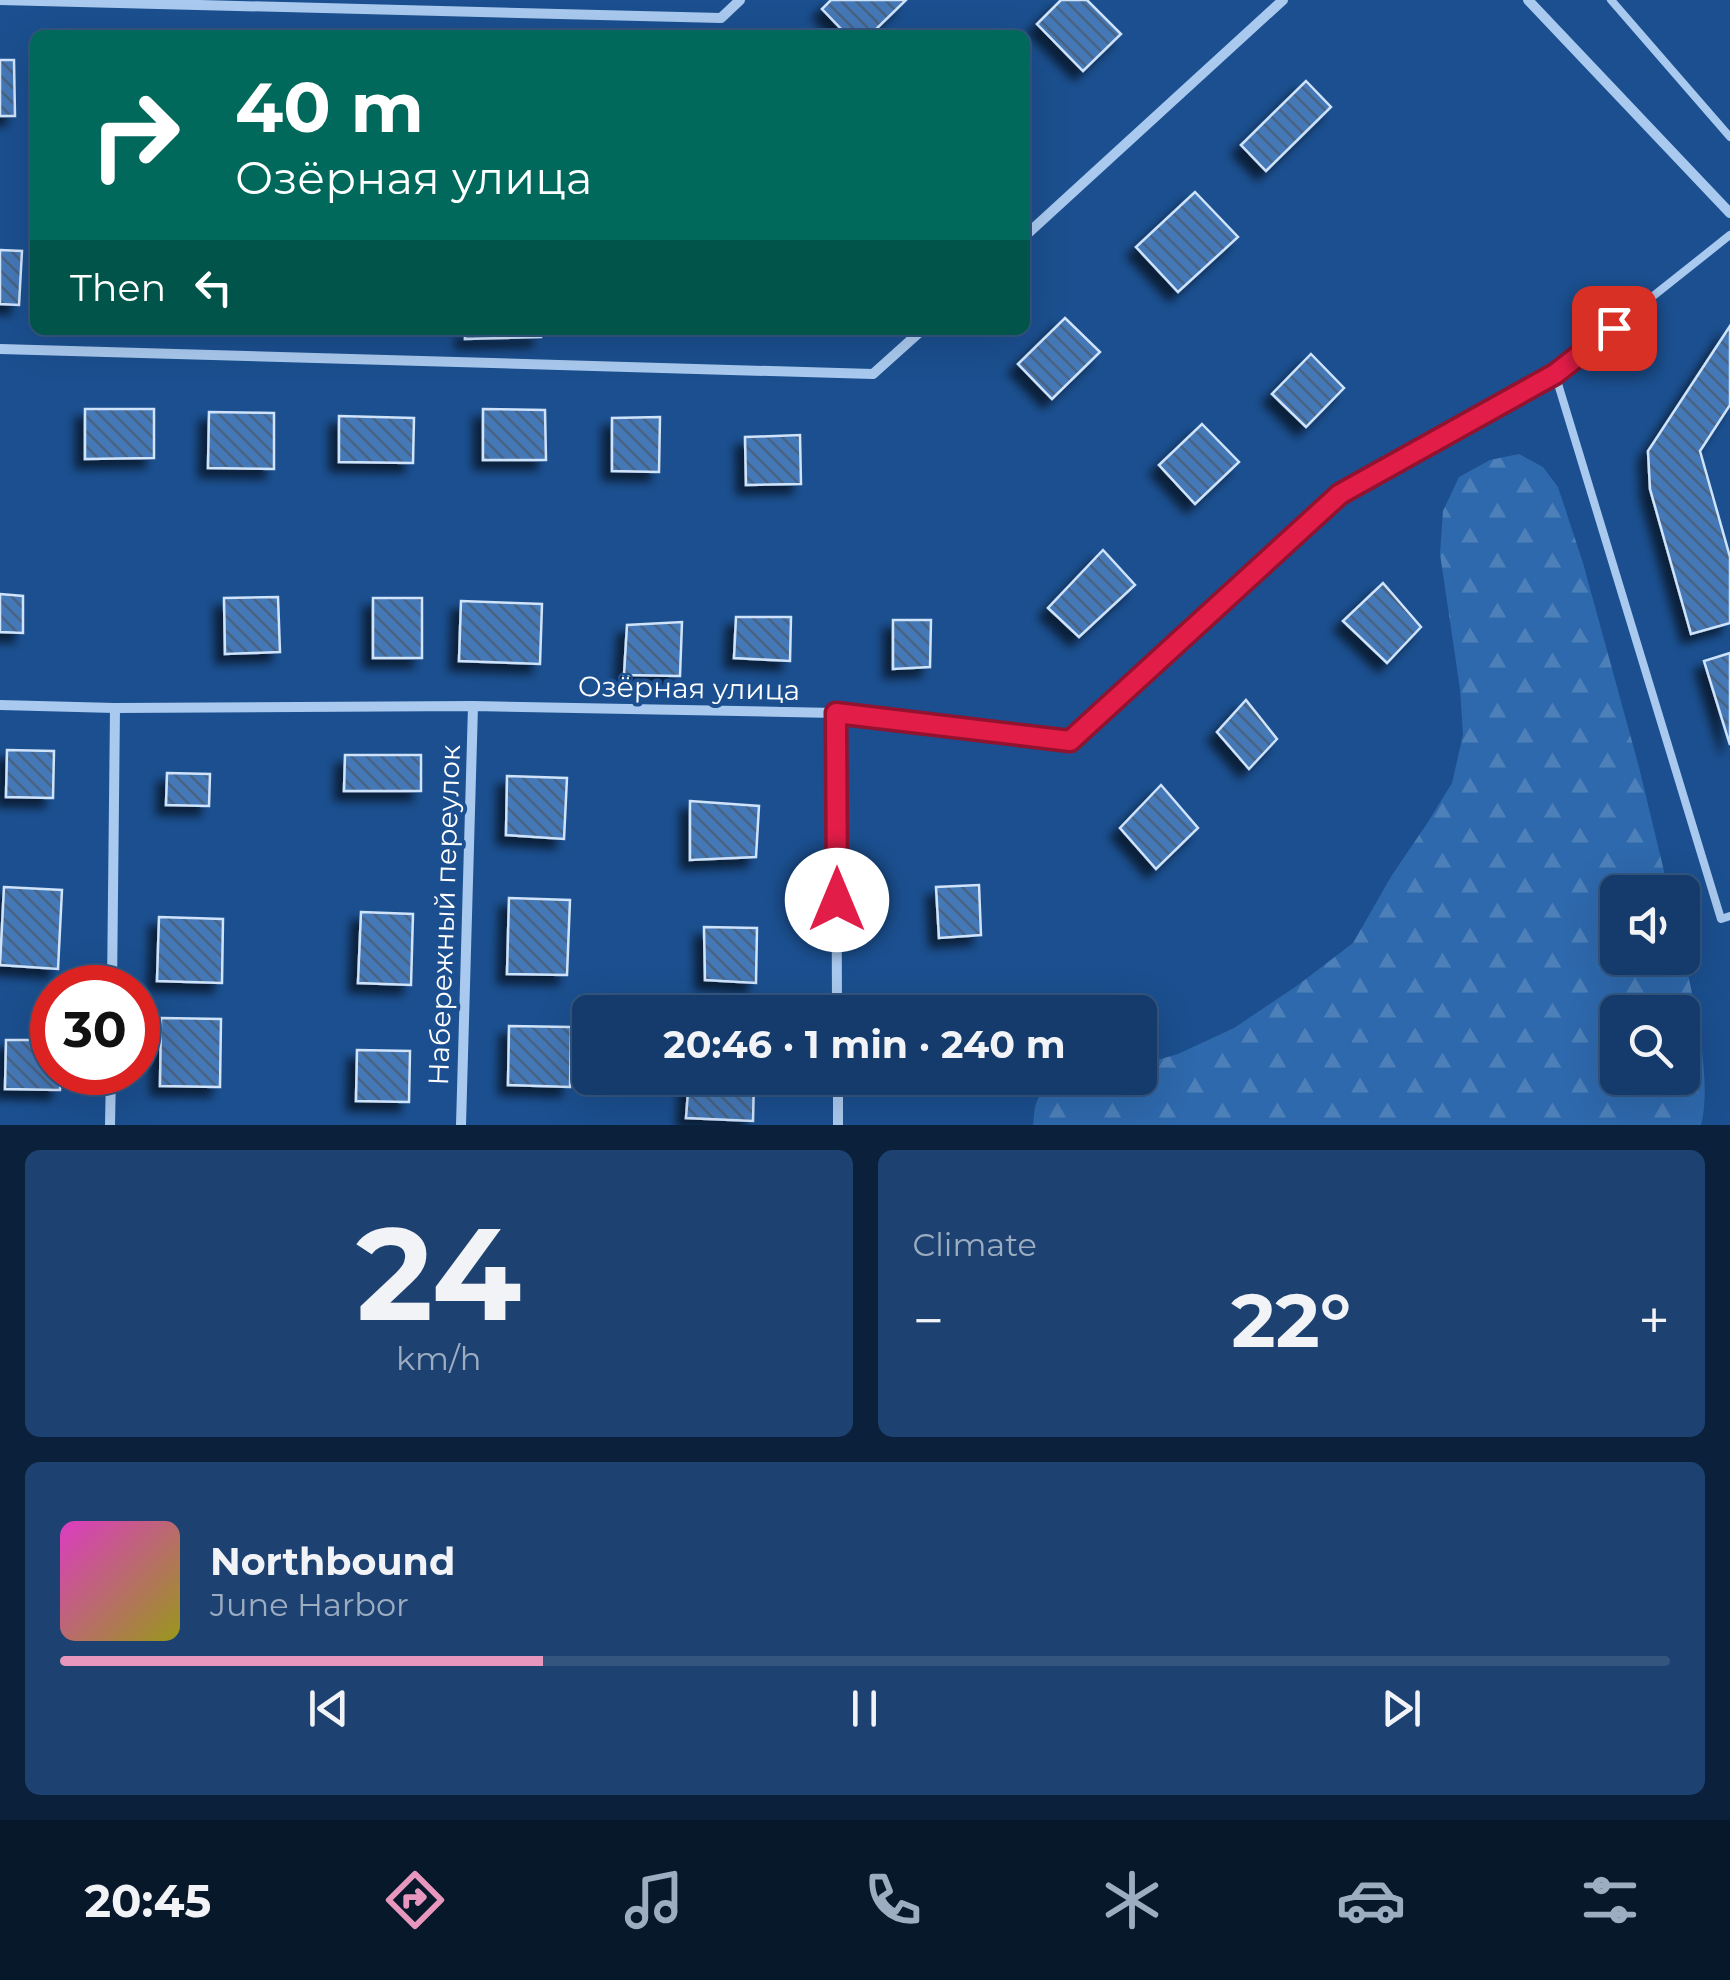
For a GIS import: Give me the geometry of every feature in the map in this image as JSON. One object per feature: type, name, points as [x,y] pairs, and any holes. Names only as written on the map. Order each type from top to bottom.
[{"type":"street","points":[[0,0],[720,18],[740,0]]},
{"type":"street","points":[[1030,231],[1282,0]]},
{"type":"street","points":[[1528,0],[1730,213]]},
{"type":"street","points":[[0,349],[873,374],[916,335]]},
{"type":"street","name":"Озёрная улица","points":[[0,705],[473,706],[836,713],[1070,741],[1340,494]]},
{"type":"street","name":"Набережный переулок","points":[[461,1125],[473,706]]},
{"type":"street","points":[[112,965],[116,708]]},
{"type":"street","points":[[836,713],[838,995]]},
{"type":"street","points":[[110,1125],[111,1095]]},
{"type":"street","points":[[838,1095],[838,1125]]},
{"type":"lane","points":[[1611,0],[1730,137]]},
{"type":"lane","points":[[1340,494],[1555,374],[1730,235]]},
{"type":"lane","points":[[1555,374],[1721,919],[1730,916]]},
{"type":"green space","points":[[1519,454],[1543,467],[1558,487],[1583,563],[1665,875],[1600,875],[1600,975],[1688,975],[1692,995],[1600,995],[1600,1095],[1700,1095],[1700,1042],[1705,1085],[1701,1125],[1033,1125],[1041,1095],[1157,1095],[1157,1060],[1234,1028],[1353,943],[1452,783],[1463,735],[1440,554],[1443,511],[1459,477],[1490,460]]},
{"type":"building","points":[[831,0],[906,0],[875,30],[842,30],[822,9]]},
{"type":"building","points":[[1061,0],[1087,0],[1121,34],[1083,71],[1037,24]]},
{"type":"building","points":[[0,60],[14,60],[15,116],[0,116]]},
{"type":"building","points":[[1306,81],[1331,107],[1266,171],[1241,145]]},
{"type":"building","points":[[1195,192],[1238,237],[1178,292],[1136,247]]},
{"type":"building","points":[[0,250],[22,251],[19,305],[0,304]]},
{"type":"building","points":[[1065,318],[1100,352],[1052,399],[1018,364]]},
{"type":"building","points":[[1730,326],[1730,405],[1700,451],[1730,557],[1730,623],[1691,634],[1650,489],[1648,451]]},
{"type":"building","points":[[465,335],[541,335],[541,337],[465,339]]},
{"type":"building","points":[[1311,354],[1344,388],[1306,427],[1272,394]]},
{"type":"building","points":[[85,409],[154,409],[154,458],[85,459]]},
{"type":"building","points":[[483,409],[545,410],[546,460],[483,460]]},
{"type":"building","points":[[209,412],[274,413],[274,469],[208,468]]},
{"type":"building","points":[[339,416],[414,418],[413,463],[339,462]]},
{"type":"building","points":[[660,417],[659,472],[612,471],[612,418]]},
{"type":"building","points":[[1202,424],[1239,462],[1195,504],[1159,465]]},
{"type":"building","points":[[800,435],[801,484],[746,485],[745,437]]},
{"type":"building","points":[[1103,550],[1135,585],[1079,637],[1048,608]]},
{"type":"building","points":[[1383,583],[1421,627],[1387,663],[1343,621]]},
{"type":"building","points":[[0,594],[23,596],[23,633],[0,632]]},
{"type":"building","points":[[278,597],[280,652],[225,654],[224,598]]},
{"type":"building","points":[[373,598],[422,598],[422,658],[373,658]]},
{"type":"building","points":[[461,601],[542,604],[540,664],[459,661]]},
{"type":"building","points":[[736,617],[791,617],[790,661],[734,658]]},
{"type":"building","points":[[893,620],[931,620],[930,667],[893,669]]},
{"type":"building","points":[[682,622],[680,676],[624,675],[627,625]]},
{"type":"building","points":[[1730,653],[1730,745],[1704,661]]},
{"type":"building","points":[[1246,700],[1277,739],[1249,769],[1217,732]]},
{"type":"building","points":[[7,750],[54,751],[53,798],[6,797]]},
{"type":"building","points":[[345,755],[421,755],[421,791],[344,791]]},
{"type":"building","points":[[167,773],[210,774],[209,806],[166,805]]},
{"type":"building","points":[[507,776],[567,778],[564,839],[506,835]]},
{"type":"building","points":[[1161,785],[1198,828],[1156,869],[1120,828]]},
{"type":"building","points":[[690,801],[759,806],[756,857],[690,860]]},
{"type":"building","points":[[979,885],[981,935],[939,938],[936,887]]},
{"type":"building","points":[[4,887],[62,890],[58,965],[0,965]]},
{"type":"building","points":[[509,898],[570,900],[567,975],[507,974]]},
{"type":"building","points":[[361,912],[413,914],[411,985],[358,983]]},
{"type":"building","points":[[159,917],[223,919],[222,983],[160,981]]},
{"type":"building","points":[[704,927],[757,928],[756,983],[705,980]]},
{"type":"building","points":[[161,1018],[221,1019],[220,1087],[160,1086]]},
{"type":"building","points":[[509,1026],[571,1027],[570,1087],[508,1085]]},
{"type":"building","points":[[6,1040],[30,1040],[30,1089],[5,1089]]},
{"type":"building","points":[[357,1050],[410,1051],[409,1102],[356,1101]]},
{"type":"building","points":[[688,1095],[754,1095],[753,1121],[686,1118]]},
{"type":"route","points":[[837,900],[836,713],[1070,741],[1340,494],[1555,374],[1614,328]]}]
